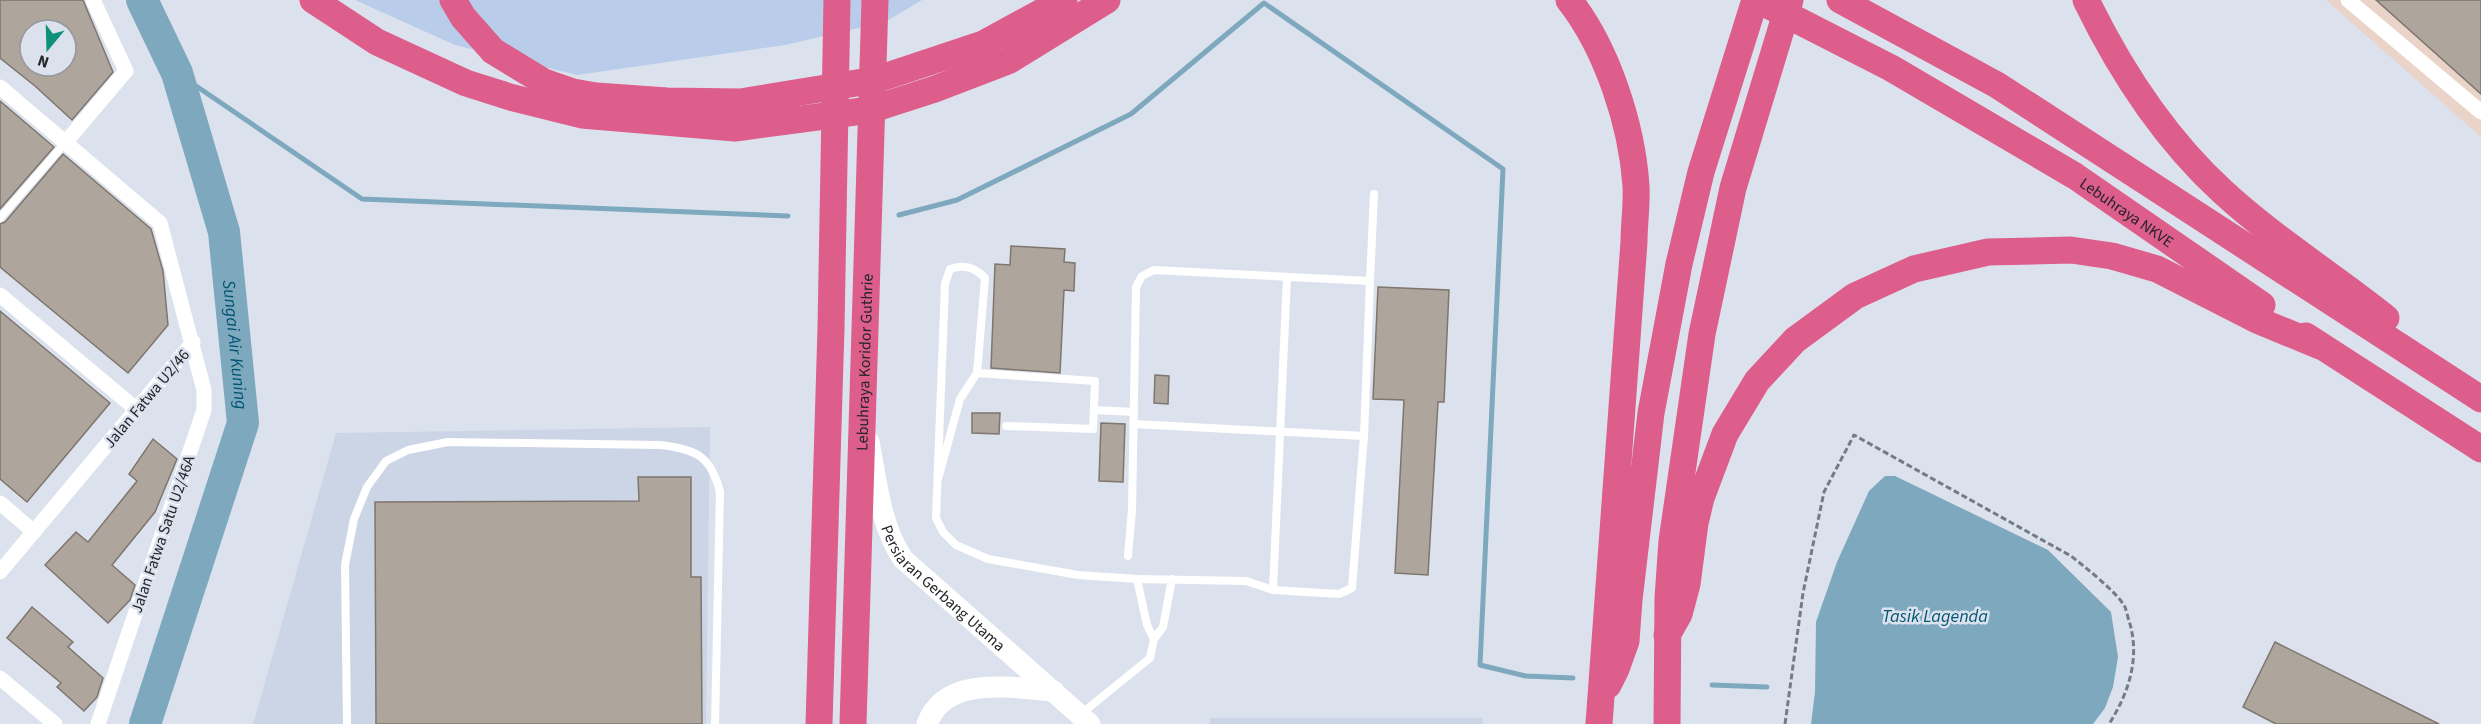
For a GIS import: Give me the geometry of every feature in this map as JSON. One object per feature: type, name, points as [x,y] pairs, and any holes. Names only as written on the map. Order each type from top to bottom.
[{"type":"highway","points":[[313,0],[377,42],[466,83],[510,97],[582,115],[735,128],[870,110],[934,88],[1008,61],[1107,0]]},
{"type":"highway","points":[[453,0],[463,16],[493,51],[517,68],[544,82],[573,92],[596,96],[667,101],[740,102],[875,80],[983,44],[1064,0]]},
{"type":"highway","name":"Lebuhraya Koridor Guthrie","points":[[816,718],[831,328],[837,0]]},
{"type":"highway","name":"Lebuhraya Koridor Guthrie","points":[[853,724],[876,0]]},
{"type":"highway","points":[[1569,0],[1590,35],[1618,96],[1632,156],[1636,187],[1634,242],[1599,712]]},
{"type":"highway","points":[[1599,712],[1626,641],[1650,424],[1664,339],[1701,172],[1757,0]]},
{"type":"highway","name":"Lebuhraya NKVE","points":[[1757,0],[1891,68],[2075,176],[2320,346],[2481,449]]},
{"type":"highway","points":[[1667,724],[1667,634],[1672,542],[1701,334],[1733,188],[1790,0]]},
{"type":"highway","points":[[1840,0],[1997,85]]},
{"type":"highway","points":[[1877,0],[1997,85],[2481,399]]},
{"type":"highway","points":[[2086,0],[2105,39],[2130,80],[2170,134],[2223,192],[2481,394]]},
{"type":"highway","points":[[1667,634],[1679,614],[1687,584],[1695,523],[1701,498],[1725,434],[1757,381],[1795,340],[1855,296],[1914,269],[1988,252],[2071,250],[2112,256],[2157,269],[2257,320],[2320,346]]},
{"type":"main road","name":"Persiaran Gerbang Utama","points":[[863,412],[886,526],[903,559],[1085,720]]},
{"type":"main road","points":[[927,724],[931,714],[942,701],[970,690],[999,686],[1054,692]]},
{"type":"street","points":[[65,143],[126,71],[93,0]]},
{"type":"street","points":[[2348,0],[2481,112]]},
{"type":"street","name":"Jalan Fatwa U2/46","points":[[0,87],[160,223],[193,342],[0,572]]},
{"type":"street","points":[[0,295],[136,410]]},
{"type":"street","name":"Jalan Fatwa Satu U2/46A","points":[[98,724],[204,410],[204,390],[193,342]]},
{"type":"street","points":[[0,503],[34,532]]},
{"type":"street","points":[[0,678],[55,724]]},
{"type":"lane","points":[[0,218],[65,143]]},
{"type":"lane","points":[[938,479],[960,399],[977,373],[985,278],[980,272],[969,267],[960,266],[950,270],[945,284],[936,518],[943,532],[956,545],[988,559],[1078,575],[1137,579],[1246,581],[1273,590],[1339,594],[1352,588],[1364,436],[1374,194]]},
{"type":"lane","points":[[1128,556],[1136,287],[1142,276],[1154,270],[1370,280]]},
{"type":"lane","points":[[1273,590],[1282,432],[1280,418],[1287,277]]},
{"type":"lane","points":[[977,373],[1095,381],[1093,429],[1006,426]]},
{"type":"lane","points":[[1094,410],[1134,412]]},
{"type":"lane","points":[[1133,424],[1364,436]]},
{"type":"lane","points":[[347,724],[345,565],[354,519],[367,487],[386,461],[408,450],[448,442],[660,445],[690,451],[702,457],[709,464],[715,473],[720,492],[715,724]]},
{"type":"lane","points":[[1137,579],[1148,625],[1154,639]]},
{"type":"lane","points":[[1085,720],[1150,658],[1154,639],[1163,627],[1172,579]]},
{"type":"path","points":[[1785,724],[1803,592],[1824,492],[1854,435],[2071,556],[2125,606],[2134,640],[2132,675],[2120,706],[2109,724]]},
{"type":"shaded area","points":[[355,0],[922,0],[885,22],[785,45],[577,75],[455,45]]},
{"type":"shaded area","points":[[2326,0],[2481,0],[2481,137]]},
{"type":"shaded area","points":[[710,427],[706,724],[253,724],[336,433]]},
{"type":"shaded area","points":[[1210,718],[1483,718],[1483,724],[1210,724]]},
{"type":"water","name":"Tasik Lagenda","points":[[1885,476],[1895,476],[2048,550],[2111,612],[2118,657],[2113,687],[2105,708],[2093,724],[1811,724],[1815,692],[1816,622],[1837,562],[1869,491]]},
{"type":"building","points":[[0,0],[83,0],[113,72],[72,120],[25,78],[78,78],[78,18],[18,18],[18,72],[0,58]]},
{"type":"building","points":[[2376,0],[2481,0],[2481,94]]},
{"type":"building","points":[[0,101],[54,147],[0,209]]},
{"type":"building","points":[[63,154],[151,229],[163,271],[168,325],[128,373],[0,267],[0,224],[5,222]]},
{"type":"building","points":[[1011,246],[1065,249],[1064,262],[1075,263],[1074,291],[1064,290],[1060,373],[991,368],[995,264],[1010,265]]},
{"type":"building","points":[[1378,287],[1449,290],[1444,402],[1438,402],[1428,575],[1395,573],[1404,400],[1373,399]]},
{"type":"building","points":[[0,311],[110,403],[27,502],[0,479]]},
{"type":"building","points":[[1155,375],[1169,376],[1168,404],[1154,403]]},
{"type":"building","points":[[972,413],[1000,413],[999,434],[972,433]]},
{"type":"building","points":[[1101,423],[1125,424],[1123,482],[1099,481]]},
{"type":"building","points":[[153,439],[177,459],[155,512],[112,565],[135,585],[130,600],[108,623],[45,565],[76,532],[88,542],[137,481],[129,474]]},
{"type":"building","points":[[638,477],[691,477],[691,577],[701,577],[702,724],[376,724],[375,502],[639,501]]},
{"type":"building","points":[[32,607],[73,642],[68,647],[103,678],[97,697],[84,711],[57,687],[61,683],[7,638]]},
{"type":"building","points":[[2275,642],[2439,724],[2276,724],[2243,707]]},
{"type":"waterway","name":"Sungai Air Kuning","points":[[142,0],[177,73],[224,232],[243,423],[145,724]]},
{"type":"waterway","points":[[899,215],[957,200],[1131,114],[1264,3],[1503,169],[1480,665],[1526,676],[1573,678]]},
{"type":"waterway","points":[[177,73],[362,199],[788,216]]},
{"type":"waterway","points":[[1712,685],[1767,687]]}]
